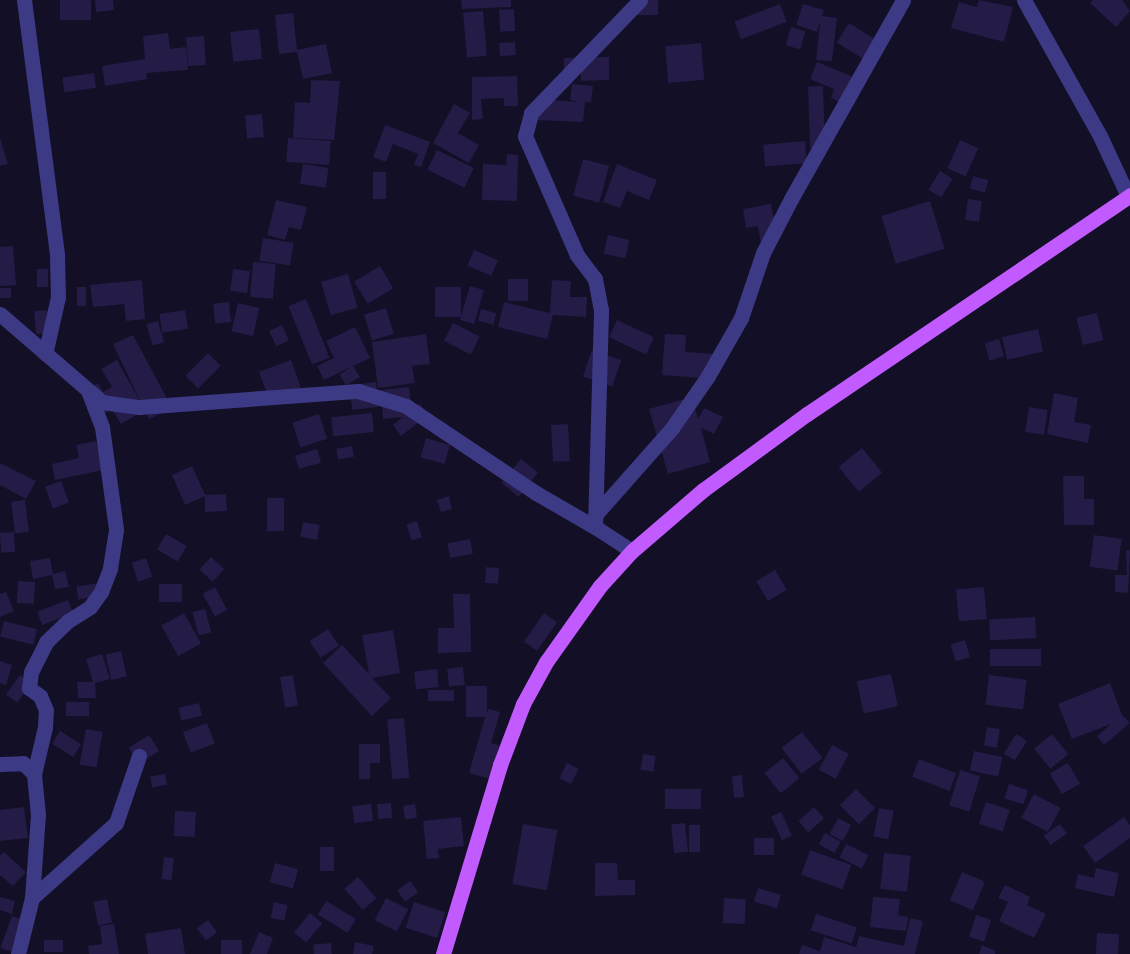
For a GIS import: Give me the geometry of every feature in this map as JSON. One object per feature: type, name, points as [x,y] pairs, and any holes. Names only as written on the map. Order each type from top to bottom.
[{"type":"main road","points":[[444,954],[500,765],[523,704],[571,626],[632,551],[703,490],[807,414],[1129,196]]},
{"type":"street","points":[[24,0],[57,254],[57,297],[45,354]]},
{"type":"street","points":[[595,520],[601,310],[595,279],[576,255],[525,136],[531,113],[640,0]]},
{"type":"street","points":[[595,520],[672,428],[708,376],[741,318],[763,253],[791,199],[903,0]]},
{"type":"street","points":[[1024,0],[1100,136],[1129,196]]},
{"type":"street","points":[[0,314],[102,402],[139,407],[358,391],[406,406],[536,493],[595,520],[632,551]]},
{"type":"street","points":[[18,954],[32,898],[38,815],[34,774],[46,710],[40,696],[29,688],[31,672],[46,642],[68,621],[90,607],[101,592],[110,568],[116,529],[102,427],[87,388]]},
{"type":"street","points":[[32,898],[116,823],[139,756]]},
{"type":"street","points":[[0,764],[23,763],[34,774]]},
{"type":"building","points":[[60,0],[91,0],[91,20],[60,20]]},
{"type":"building","points":[[95,0],[113,0],[114,10],[96,12]]},
{"type":"building","points":[[461,0],[511,0],[511,7],[462,9]]},
{"type":"building","points":[[632,0],[658,0],[658,15],[632,15]]},
{"type":"building","points":[[979,0],[1013,7],[1004,42],[951,28],[959,2],[977,7]]},
{"type":"building","points":[[1093,0],[1122,0],[1130,11],[1116,27],[1090,3]]},
{"type":"building","points":[[780,4],[787,22],[741,39],[734,22]]},
{"type":"building","points":[[803,4],[824,10],[822,16],[837,18],[832,61],[816,60],[820,22],[817,32],[796,25]]},
{"type":"building","points":[[514,9],[515,31],[500,32],[499,10]]},
{"type":"building","points":[[483,11],[487,56],[467,58],[463,13]]},
{"type":"building","points":[[293,13],[297,50],[326,44],[332,73],[303,79],[297,52],[279,54],[275,15]]},
{"type":"building","points":[[849,23],[878,41],[866,61],[837,43]]},
{"type":"building","points":[[791,27],[805,31],[800,49],[786,45]]},
{"type":"building","points":[[259,29],[262,59],[233,62],[230,32]]},
{"type":"building","points":[[168,33],[170,49],[186,47],[188,70],[146,73],[147,79],[105,86],[102,66],[145,59],[143,36]]},
{"type":"building","points":[[204,36],[206,65],[188,66],[186,37]]},
{"type":"building","points":[[515,42],[516,55],[500,56],[499,43]]},
{"type":"building","points":[[701,43],[704,80],[668,83],[665,46]]},
{"type":"building","points":[[609,57],[609,80],[581,81],[581,69],[564,70],[564,58]]},
{"type":"building","points":[[817,62],[858,79],[847,105],[831,98],[834,89],[810,79]]},
{"type":"building","points":[[94,73],[96,88],[64,92],[62,77]]},
{"type":"building","points":[[517,76],[518,106],[504,106],[504,98],[481,99],[483,119],[472,120],[472,77]]},
{"type":"building","points":[[311,80],[340,81],[334,140],[293,138],[295,102],[310,103]]},
{"type":"building","points":[[572,84],[593,86],[591,102],[585,102],[583,122],[536,120],[538,99],[578,102],[570,100]]},
{"type":"building","points":[[823,86],[825,148],[810,148],[808,87]]},
{"type":"building","points":[[454,104],[470,113],[458,133],[479,145],[469,163],[433,143]]},
{"type":"building","points":[[262,114],[264,137],[247,138],[245,115]]},
{"type":"building","points":[[385,125],[430,142],[421,167],[414,165],[418,154],[393,144],[386,162],[373,157]]},
{"type":"building","points":[[0,138],[8,164],[0,166]]},
{"type":"building","points":[[288,138],[331,141],[329,165],[286,162]]},
{"type":"building","points":[[960,140],[978,148],[966,176],[947,168]]},
{"type":"building","points":[[805,141],[807,163],[765,167],[763,145]]},
{"type":"building","points":[[437,150],[474,168],[464,188],[427,170]]},
{"type":"building","points":[[507,154],[518,155],[517,201],[482,200],[483,164],[506,165]]},
{"type":"building","points":[[583,159],[609,166],[599,203],[573,196]]},
{"type":"building","points":[[303,164],[329,168],[326,188],[300,184]]},
{"type":"building","points":[[617,164],[657,180],[649,200],[627,191],[620,208],[603,202]]},
{"type":"building","points":[[940,171],[953,179],[941,198],[928,190]]},
{"type":"building","points":[[373,172],[386,172],[386,199],[373,199]]},
{"type":"building","points":[[973,176],[988,180],[985,193],[970,189]]},
{"type":"building","points":[[968,199],[982,201],[979,222],[965,220]]},
{"type":"building","points":[[276,200],[307,207],[301,230],[289,227],[285,240],[267,235]]},
{"type":"building","points":[[930,201],[945,249],[896,264],[881,216]]},
{"type":"building","points":[[771,204],[778,242],[761,245],[758,226],[746,228],[743,209]]},
{"type":"building","points":[[608,235],[629,240],[625,258],[604,254]]},
{"type":"building","points":[[263,238],[294,243],[290,266],[259,261]]},
{"type":"building","points":[[13,246],[16,285],[0,286],[0,247]]},
{"type":"building","points":[[474,250],[498,260],[491,276],[467,266]]},
{"type":"building","points":[[253,262],[276,264],[273,299],[250,297]]},
{"type":"building","points":[[380,266],[393,288],[368,304],[354,281]]},
{"type":"building","points":[[37,269],[48,269],[48,287],[37,287]]},
{"type":"building","points":[[233,269],[250,271],[247,293],[230,291]]},
{"type":"building","points":[[348,274],[358,308],[331,315],[321,282]]},
{"type":"building","points":[[508,279],[528,279],[528,301],[508,301]]},
{"type":"building","points":[[142,280],[145,319],[126,321],[124,304],[93,307],[90,285]]},
{"type":"building","points":[[552,280],[571,281],[570,297],[587,297],[586,317],[553,315],[547,339],[498,327],[504,302],[550,313]]},
{"type":"building","points":[[470,286],[484,290],[474,324],[460,320],[461,317],[435,317],[435,287],[461,287],[461,316]]},
{"type":"building","points":[[77,287],[86,287],[86,306],[77,306]]},
{"type":"building","points":[[0,288],[11,288],[11,298],[0,298]]},
{"type":"building","points":[[306,299],[330,357],[312,365],[288,306]]},
{"type":"building","points":[[229,302],[231,322],[215,324],[213,304]]},
{"type":"building","points":[[238,303],[259,308],[253,336],[231,331]]},
{"type":"building","points":[[386,308],[394,334],[372,341],[364,315]]},
{"type":"building","points":[[481,309],[496,313],[493,325],[478,321]]},
{"type":"building","points":[[47,310],[49,333],[36,334],[34,311]]},
{"type":"building","points":[[185,310],[188,329],[162,333],[159,314]]},
{"type":"building","points":[[1097,313],[1103,340],[1083,345],[1077,318]]},
{"type":"building","points":[[617,320],[654,337],[646,355],[609,337]]},
{"type":"building","points":[[158,321],[164,342],[153,345],[146,324]]},
{"type":"building","points":[[453,323],[480,337],[471,354],[444,341]]},
{"type":"building","points":[[282,325],[289,341],[276,346],[269,331]]},
{"type":"building","points":[[355,327],[370,358],[324,380],[317,366],[334,358],[326,341]]},
{"type":"building","points":[[1038,329],[1043,351],[1007,360],[1002,337]]},
{"type":"building","points":[[426,334],[430,364],[412,366],[415,383],[378,388],[372,342]]},
{"type":"building","points":[[665,334],[686,335],[685,352],[716,354],[715,379],[662,375]]},
{"type":"building","points":[[133,335],[172,408],[149,419],[145,410],[121,424],[112,409],[101,416],[86,390],[98,383],[103,392],[112,387],[101,369],[117,360],[141,403],[113,344]]},
{"type":"building","points":[[999,339],[1004,356],[990,360],[985,343]]},
{"type":"building","points":[[592,350],[621,360],[612,387],[583,376]]},
{"type":"building","points":[[208,353],[221,366],[198,388],[185,376]]},
{"type":"building","points":[[291,360],[301,387],[269,399],[259,372]]},
{"type":"building","points":[[353,366],[360,377],[346,386],[339,374]]},
{"type":"building","points":[[376,382],[379,407],[352,410],[349,385]]},
{"type":"building","points":[[409,387],[412,411],[420,404],[428,415],[401,436],[393,425],[403,417],[383,419],[381,390]]},
{"type":"building","points":[[1054,393],[1078,398],[1074,422],[1091,425],[1088,443],[1047,434]]},
{"type":"building","points":[[692,397],[698,419],[704,408],[723,417],[714,434],[701,428],[710,462],[668,474],[649,409]]},
{"type":"building","points":[[1029,407],[1048,410],[1044,435],[1025,432]]},
{"type":"building","points":[[372,413],[374,432],[333,436],[331,417]]},
{"type":"building","points":[[319,414],[327,439],[300,447],[292,423]]},
{"type":"building","points":[[568,424],[570,461],[553,462],[551,425]]},
{"type":"building","points":[[426,438],[450,445],[445,464],[420,457]]},
{"type":"building","points":[[96,441],[103,470],[55,480],[52,464],[79,458],[76,445]]},
{"type":"building","points":[[352,446],[354,457],[338,460],[336,449]]},
{"type":"building","points":[[862,448],[882,473],[859,492],[839,467]]},
{"type":"building","points":[[317,449],[321,462],[299,469],[295,456]]},
{"type":"building","points":[[521,459],[538,473],[519,497],[501,483]]},
{"type":"building","points":[[0,463],[36,481],[26,499],[0,485]]},
{"type":"building","points":[[192,466],[205,495],[226,494],[227,511],[205,512],[205,496],[185,505],[172,475]]},
{"type":"building","points":[[1063,476],[1084,476],[1084,499],[1094,499],[1094,525],[1064,525]]},
{"type":"building","points":[[61,481],[69,503],[53,508],[45,487]]},
{"type":"building","points":[[449,496],[452,509],[441,512],[437,500]]},
{"type":"building","points":[[267,498],[284,498],[284,531],[267,531]]},
{"type":"building","points":[[25,500],[29,532],[15,533],[11,502]]},
{"type":"building","points":[[417,521],[422,537],[411,540],[406,524]]},
{"type":"building","points":[[303,522],[320,525],[317,540],[300,537]]},
{"type":"building","points":[[14,532],[15,552],[1,553],[0,533]]},
{"type":"building","points":[[166,534],[187,546],[178,562],[157,550]]},
{"type":"building","points":[[1094,535],[1122,539],[1117,571],[1090,567]]},
{"type":"building","points":[[470,539],[473,554],[450,558],[447,543]]},
{"type":"building","points":[[1130,550],[1128,593],[1115,592],[1115,575],[1127,575],[1126,551]]},
{"type":"building","points":[[211,557],[224,569],[213,582],[199,569]]},
{"type":"building","points":[[50,558],[53,574],[65,571],[69,587],[55,589],[52,575],[33,579],[30,561]]},
{"type":"building","points":[[146,558],[152,577],[138,582],[132,563]]},
{"type":"building","points":[[486,567],[499,568],[498,584],[485,583]]},
{"type":"building","points":[[775,570],[787,590],[768,601],[756,581]]},
{"type":"building","points":[[18,581],[35,582],[34,604],[17,603]]},
{"type":"building","points":[[99,583],[101,596],[78,599],[76,587]]},
{"type":"building","points":[[159,584],[182,584],[182,602],[159,602]]},
{"type":"building","points":[[215,587],[227,610],[215,617],[203,594]]},
{"type":"building","points":[[984,587],[987,619],[959,621],[956,589]]},
{"type":"building","points":[[6,592],[14,611],[0,617],[0,594]]},
{"type":"building","points":[[453,594],[470,594],[471,652],[438,653],[438,628],[454,628]]},
{"type":"building","points":[[68,600],[73,613],[42,625],[37,612]]},
{"type":"building","points":[[205,609],[211,632],[199,636],[192,612]]},
{"type":"building","points":[[184,613],[201,644],[178,656],[161,626]]},
{"type":"building","points":[[544,613],[557,622],[537,651],[524,642]]},
{"type":"building","points":[[1035,617],[1036,638],[990,640],[989,619]]},
{"type":"building","points":[[4,621],[37,629],[33,645],[0,637]]},
{"type":"building","points":[[328,629],[339,646],[320,658],[310,641]]},
{"type":"building","points":[[393,630],[400,673],[372,678],[391,698],[372,716],[323,663],[342,645],[369,674],[362,635]]},
{"type":"building","points":[[965,640],[970,657],[956,661],[951,644]]},
{"type":"building","points":[[990,649],[1041,649],[1041,666],[990,666]]},
{"type":"building","points":[[121,651],[127,676],[111,680],[105,655]]},
{"type":"building","points":[[102,654],[110,679],[95,683],[96,698],[78,698],[77,682],[93,682],[86,659]]},
{"type":"building","points":[[0,661],[12,665],[6,685],[0,683]]},
{"type":"building","points":[[463,667],[465,685],[449,687],[447,669]]},
{"type":"building","points":[[437,669],[439,687],[416,689],[414,671]]},
{"type":"building","points":[[891,674],[898,706],[864,714],[857,681]]},
{"type":"building","points":[[20,675],[31,683],[17,703],[6,694]]},
{"type":"building","points":[[293,675],[298,706],[285,708],[280,677]]},
{"type":"building","points":[[989,675],[1027,680],[1023,709],[985,705]]},
{"type":"building","points":[[1110,683],[1122,715],[1130,723],[1104,745],[1097,736],[1111,724],[1072,739],[1058,704]]},
{"type":"building","points":[[466,686],[487,686],[487,713],[488,709],[500,712],[491,743],[499,745],[490,779],[469,773],[485,717],[466,717]]},
{"type":"building","points":[[428,690],[454,690],[454,701],[428,701]]},
{"type":"building","points":[[66,702],[89,702],[89,716],[66,716]]},
{"type":"building","points":[[199,703],[202,716],[181,720],[179,708]]},
{"type":"building","points":[[404,718],[409,778],[392,779],[387,719]]},
{"type":"building","points":[[207,723],[215,744],[191,753],[183,732]]},
{"type":"building","points":[[987,727],[1000,729],[997,748],[984,746]]},
{"type":"building","points":[[86,729],[103,732],[96,767],[80,764]]},
{"type":"building","points":[[60,731],[81,744],[73,757],[52,744]]},
{"type":"building","points":[[802,732],[822,758],[802,774],[782,748]]},
{"type":"building","points":[[1016,734],[1027,741],[1015,760],[1004,754]]},
{"type":"building","points":[[1052,734],[1068,754],[1050,769],[1034,748]]},
{"type":"building","points":[[149,735],[159,751],[139,764],[129,748]]},
{"type":"building","points":[[359,744],[380,744],[380,763],[370,763],[370,779],[359,779]]},
{"type":"building","points":[[832,745],[849,754],[836,779],[819,770]]},
{"type":"building","points":[[974,751],[1002,757],[998,777],[970,771]]},
{"type":"building","points":[[643,754],[656,756],[653,772],[640,770]]},
{"type":"building","points":[[783,758],[799,778],[781,793],[764,773]]},
{"type":"building","points":[[919,759],[956,773],[950,791],[912,777]]},
{"type":"building","points":[[567,763],[579,769],[571,784],[559,778]]},
{"type":"building","points":[[1068,763],[1080,784],[1062,794],[1050,774]]},
{"type":"building","points":[[960,770],[980,776],[969,812],[949,805]]},
{"type":"building","points":[[165,774],[167,785],[152,787],[150,777]]},
{"type":"building","points":[[742,775],[744,797],[734,798],[732,776]]},
{"type":"building","points":[[1009,784],[1028,790],[1023,804],[1004,798]]},
{"type":"building","points":[[665,789],[701,789],[701,809],[665,809]]},
{"type":"building","points":[[856,789],[875,808],[859,824],[840,805]]},
{"type":"building","points":[[1034,794],[1060,808],[1048,832],[1021,818]]},
{"type":"building","points":[[986,802],[1010,810],[1003,832],[979,824]]},
{"type":"building","points":[[391,803],[392,818],[378,819],[377,804]]},
{"type":"building","points":[[371,804],[373,821],[354,823],[352,806]]},
{"type":"building","points":[[415,804],[417,818],[405,820],[403,806]]},
{"type":"building","points":[[24,807],[28,838],[0,841],[0,810]]},
{"type":"building","points":[[814,807],[824,818],[808,832],[798,821]]},
{"type":"building","points":[[879,808],[894,811],[888,839],[873,836]]},
{"type":"building","points":[[175,811],[196,812],[195,837],[174,836]]},
{"type":"building","points":[[781,812],[792,836],[782,840],[771,817]]},
{"type":"building","points":[[461,817],[464,846],[438,849],[439,858],[427,859],[423,821]]},
{"type":"building","points":[[1124,817],[1130,825],[1130,838],[1095,863],[1083,846]]},
{"type":"building","points":[[838,818],[851,825],[843,841],[830,834]]},
{"type":"building","points":[[685,823],[688,852],[674,853],[671,824]]},
{"type":"building","points":[[523,824],[557,830],[547,890],[512,884]]},
{"type":"building","points":[[1060,824],[1067,834],[1050,845],[1044,835]]},
{"type":"building","points":[[689,825],[700,825],[700,852],[689,852]]},
{"type":"building","points":[[825,833],[841,842],[834,853],[819,844]]},
{"type":"building","points":[[754,838],[774,838],[774,855],[754,855]]},
{"type":"building","points":[[846,844],[868,855],[862,868],[839,857]]},
{"type":"building","points":[[320,847],[334,847],[334,871],[320,871]]},
{"type":"building","points":[[810,850],[851,865],[842,889],[801,874]]},
{"type":"building","points":[[4,852],[26,872],[13,886],[0,875],[0,856]]},
{"type":"building","points":[[884,853],[911,856],[907,892],[880,889]]},
{"type":"building","points":[[164,857],[174,858],[172,880],[162,879]]},
{"type":"building","points":[[275,863],[298,869],[293,889],[270,882]]},
{"type":"building","points":[[595,863],[617,863],[618,880],[635,880],[635,895],[595,896]]},
{"type":"building","points":[[1096,868],[1119,873],[1114,897],[1075,888],[1078,874],[1094,878]]},
{"type":"building","points":[[962,872],[985,882],[973,910],[950,901]]},
{"type":"building","points":[[358,877],[376,898],[363,910],[344,889]]},
{"type":"building","points":[[410,881],[418,892],[405,902],[397,890]]},
{"type":"building","points":[[1005,885],[1030,897],[1027,905],[1046,914],[1034,938],[999,921],[1008,902],[998,898]]},
{"type":"building","points":[[758,888],[781,895],[777,908],[754,901]]},
{"type":"building","points":[[0,897],[15,901],[12,914],[0,910]]},
{"type":"building","points":[[873,897],[900,899],[898,915],[908,917],[906,931],[870,927]]},
{"type":"building","points":[[386,898],[408,909],[397,932],[375,920]]},
{"type":"building","points":[[724,898],[746,899],[745,924],[723,923]]},
{"type":"building","points":[[107,899],[112,922],[98,925],[93,902]]},
{"type":"building","points":[[326,901],[356,919],[348,933],[318,915]]},
{"type":"building","points":[[274,902],[288,905],[284,921],[271,918]]},
{"type":"building","points":[[414,902],[445,912],[437,938],[406,928]]},
{"type":"building","points":[[310,913],[322,923],[306,942],[294,932]]},
{"type":"building","points":[[816,914],[857,927],[852,943],[811,930]]},
{"type":"building","points":[[976,915],[991,920],[984,942],[969,937]]},
{"type":"building","points":[[12,916],[23,920],[12,952],[0,948]]},
{"type":"building","points":[[910,918],[923,921],[915,954],[799,954],[802,945],[820,951],[824,937],[856,947],[859,936],[904,946]]},
{"type":"building","points":[[208,920],[217,932],[206,940],[197,928]]},
{"type":"building","points":[[114,924],[119,954],[89,954],[88,946],[102,944],[100,926]]},
{"type":"building","points":[[181,928],[185,954],[148,954],[145,934]]},
{"type":"building","points":[[259,932],[273,938],[267,954],[250,954]]},
{"type":"building","points":[[1097,933],[1119,934],[1118,954],[1096,954]]},
{"type":"building","points":[[44,940],[63,940],[63,952],[44,952]]},
{"type":"building","points":[[221,940],[242,940],[242,954],[221,954]]},
{"type":"building","points":[[355,942],[374,946],[372,954],[353,954]]},
{"type":"building","points":[[331,943],[332,954],[314,954],[313,945]]},
{"type":"building","points":[[982,945],[996,951],[995,954],[979,954]]}]
